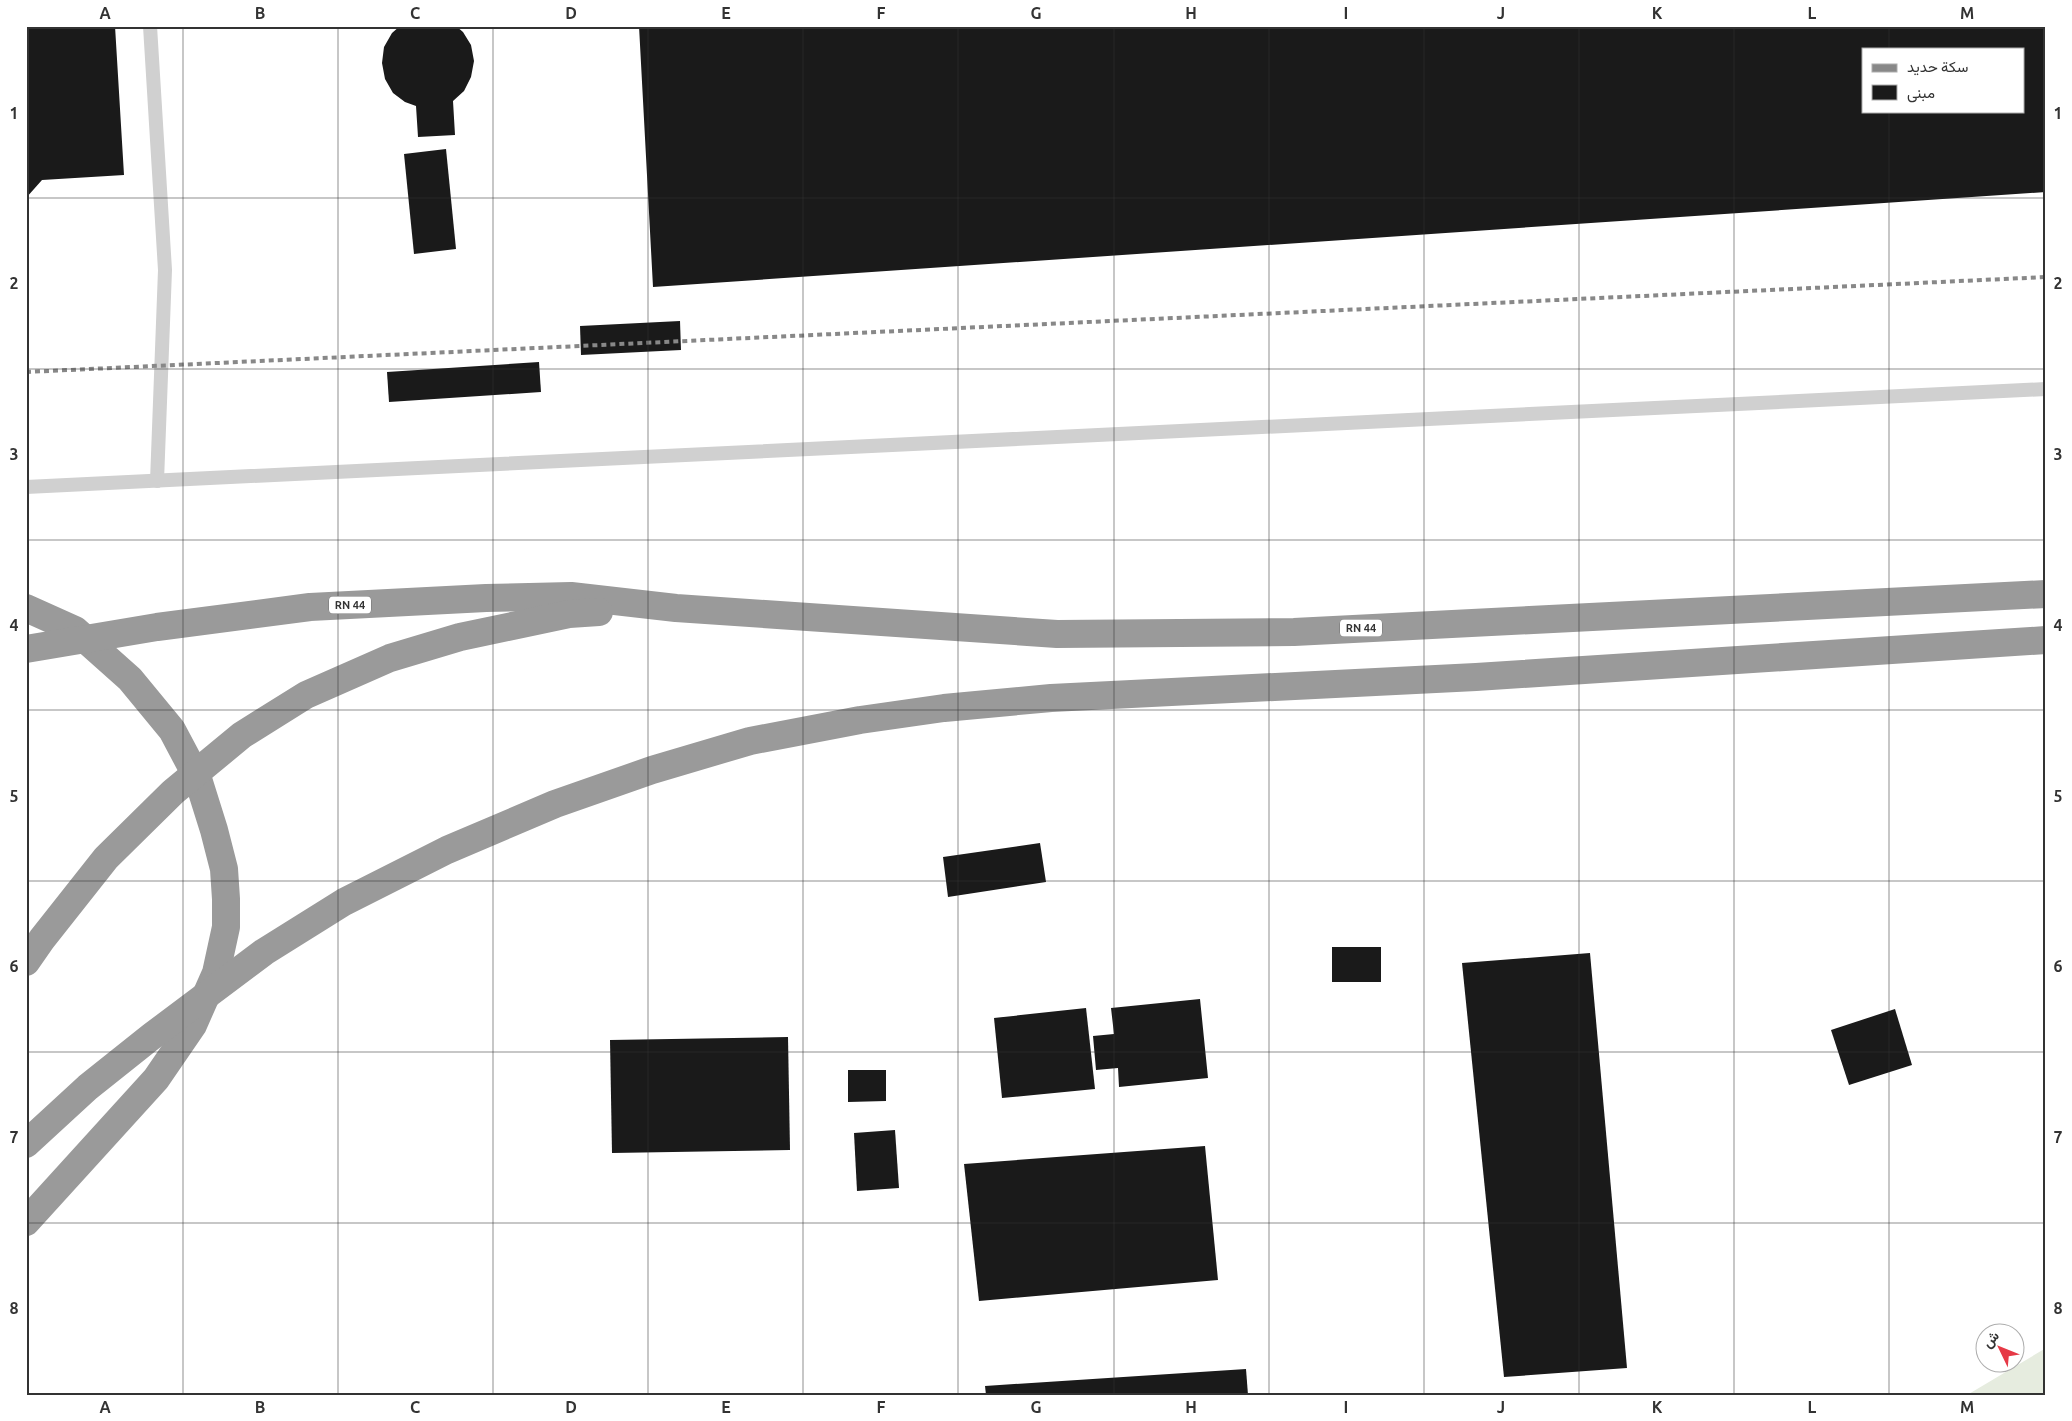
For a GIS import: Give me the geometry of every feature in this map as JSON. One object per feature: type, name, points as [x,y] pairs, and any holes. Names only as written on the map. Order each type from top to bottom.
[{"type":"highway","name":"RN 44","points":[[26,649],[157,627],[310,607],[486,598],[571,596],[676,608],[1056,634],[1284,632],[2046,594]]},
{"type":"highway","points":[[26,608],[75,630],[130,679],[172,730],[198,779],[214,830],[224,869],[226,927],[216,973],[194,1025],[156,1079],[26,1222]]},
{"type":"highway","points":[[26,962],[106,858],[173,792],[242,734],[306,695],[390,658],[460,638],[568,614],[676,608]]},
{"type":"highway","points":[[26,1144],[95,1082],[264,952],[344,902],[447,850],[555,804],[652,770],[750,742],[860,720],[944,708],[1051,698],[1476,677],[2046,640]]},
{"type":"lane","points":[[150,26],[165,270],[158,480]]},
{"type":"lane","points":[[26,487],[2046,389]]},
{"type":"shaded area","points":[[2046,1348],[2046,1395],[1967,1395],[2002,1374],[2024,1374],[2024,1361]]},
{"type":"building","points":[[26,26],[115,26],[124,175],[42,180],[26,198]]},
{"type":"building","points":[[400,26],[456,26],[463,32],[471,45],[474,61],[471,77],[464,91],[453,101],[455,135],[418,137],[416,106],[405,102],[393,93],[385,79],[382,63],[384,47],[392,33]]},
{"type":"building","points":[[639,26],[2046,26],[2046,192],[653,287]]},
{"type":"building","points":[[446,149],[456,249],[414,254],[404,154]]},
{"type":"building","points":[[680,321],[681,350],[581,355],[580,326]]},
{"type":"building","points":[[539,362],[541,392],[389,402],[387,372]]},
{"type":"building","points":[[1040,843],[1046,882],[948,897],[943,857]]},
{"type":"building","points":[[1332,947],[1381,947],[1381,982],[1332,982]]},
{"type":"building","points":[[1590,953],[1627,1368],[1504,1377],[1462,963]]},
{"type":"building","points":[[1200,999],[1208,1078],[1119,1087],[1118,1068],[1096,1070],[1093,1036],[1114,1034],[1111,1008]]},
{"type":"building","points":[[1086,1008],[1095,1089],[1002,1098],[994,1018]]},
{"type":"building","points":[[1895,1009],[1912,1065],[1849,1085],[1831,1030]]},
{"type":"building","points":[[788,1037],[790,1150],[612,1153],[610,1040]]},
{"type":"building","points":[[848,1070],[886,1070],[886,1101],[848,1102]]},
{"type":"building","points":[[895,1130],[899,1188],[857,1191],[854,1133]]},
{"type":"building","points":[[1205,1146],[1218,1280],[979,1301],[964,1164]]},
{"type":"building","points":[[1246,1369],[1248,1395],[986,1395],[985,1386]]},
{"type":"railway","points":[[26,372],[2046,277]]}]
